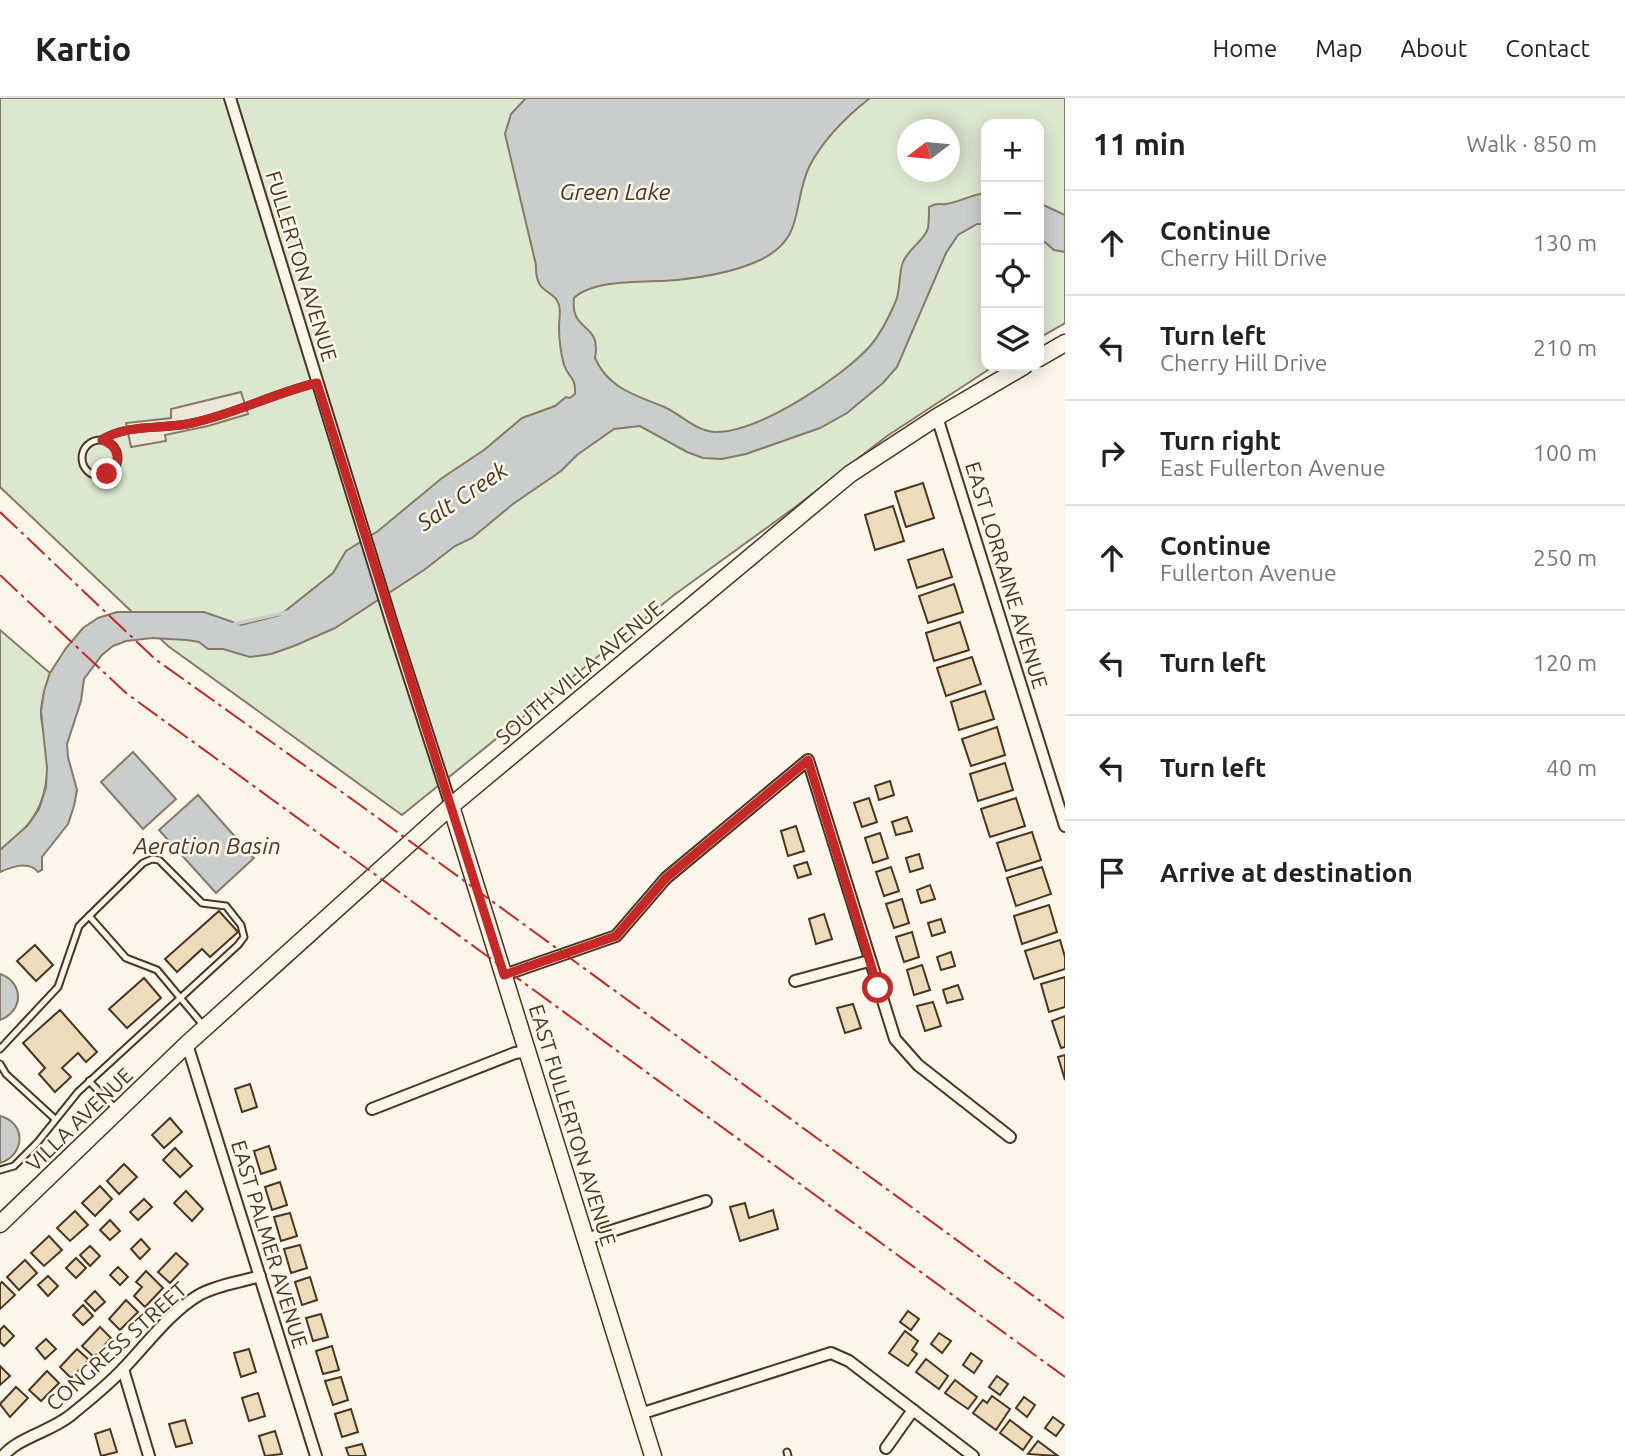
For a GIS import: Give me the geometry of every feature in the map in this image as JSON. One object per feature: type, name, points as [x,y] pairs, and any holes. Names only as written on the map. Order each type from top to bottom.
[{"type":"main road","points":[[1044,355],[1065,343]]},
{"type":"main road","name":"SOUTH VILLA AVENUE","points":[[187,1044],[451,806],[850,474],[937,417],[1015,371]]},
{"type":"main road","name":"EAST FULLERTON AVENUE","points":[[451,806],[653,1456]]},
{"type":"main road","name":"VILLA AVENUE","points":[[0,1224],[187,1044]]},
{"type":"street","name":"FULLERTON AVENUE","points":[[230,98],[451,806]]},
{"type":"street","name":"EAST LORRAINE AVENUE","points":[[937,417],[1065,825]]},
{"type":"street","points":[[504,975],[616,936],[666,878],[808,760],[895,1039],[918,1065],[1010,1137]]},
{"type":"street","points":[[795,981],[869,961]]},
{"type":"street","name":"EAST PALMER AVENUE","points":[[187,1044],[316,1456]]},
{"type":"street","points":[[372,1110],[515,1053],[528,1051]]},
{"type":"street","points":[[586,1239],[706,1201]]},
{"type":"street","name":"CONGRESS STREET","points":[[3,1456],[15,1445],[47,1431],[69,1417],[122,1369],[183,1307],[201,1294],[260,1276]]},
{"type":"street","points":[[640,1414],[831,1353],[849,1361],[973,1456]]},
{"type":"street","points":[[122,1369],[149,1456]]},
{"type":"street","points":[[886,1448],[913,1410]]},
{"type":"lane","points":[[102,440],[116,449],[117,461],[112,471],[95,475],[85,468],[82,457],[86,446],[96,440],[127,429],[192,423],[237,411],[273,395],[317,383]]},
{"type":"lane","points":[[0,1049],[58,987],[79,926],[143,863],[152,859],[159,860],[202,902],[226,906],[241,925],[244,937],[89,1081],[14,1166],[0,1170]]},
{"type":"lane","points":[[89,916],[126,957],[157,970],[205,1027]]},
{"type":"lane","points":[[0,1064],[6,1073],[55,1119]]},
{"type":"lane","points":[[89,1081],[118,1110]]},
{"type":"green space","points":[[0,98],[1065,98],[1065,323],[1044,335],[1044,119],[981,119],[981,371],[986,371],[887,436],[674,595],[402,815],[168,646],[0,487]]},
{"type":"green space","points":[[0,630],[50,673],[41,710],[47,760],[45,790],[34,816],[25,828],[0,850]]},
{"type":"shaded area","points":[[241,392],[248,414],[165,435],[166,441],[131,447],[126,423],[171,418],[171,409]]},
{"type":"water","name":"Green Lake","points":[[526,98],[870,98],[837,128],[816,155],[804,179],[791,230],[775,251],[740,268],[720,273],[677,280],[608,284],[595,287],[574,298],[577,317],[594,338],[595,358],[607,377],[632,394],[669,409],[708,431],[733,430],[799,401],[841,372],[871,345],[897,298],[903,262],[926,232],[929,207],[981,194],[981,224],[958,235],[946,253],[897,367],[883,383],[847,413],[820,428],[746,454],[722,459],[703,458],[687,452],[640,426],[614,429],[472,538],[455,546],[424,570],[335,628],[294,646],[271,654],[250,657],[223,649],[208,649],[199,642],[187,640],[152,638],[126,641],[113,646],[102,655],[84,679],[81,701],[67,744],[77,790],[68,824],[42,857],[42,870],[38,872],[25,865],[0,872],[0,850],[28,825],[39,809],[46,787],[47,768],[41,711],[50,673],[83,628],[98,618],[117,612],[204,612],[241,625],[280,615],[333,573],[346,551],[378,531],[442,478],[484,450],[522,418],[555,406],[575,394],[572,378],[566,370],[562,356],[559,305],[538,282],[536,275],[536,265],[505,134],[511,114]]},
{"type":"water","points":[[1044,205],[1065,215],[1065,252],[1054,250],[1044,241]]},
{"type":"water","name":"Aeration Basin","points":[[133,752],[176,799],[143,829],[101,782]]},
{"type":"water","name":"Aeration Basin","points":[[198,795],[254,858],[216,893],[159,830]]},
{"type":"water","points":[[0,974],[13,983],[18,997],[13,1010],[0,1020]]},
{"type":"water","points":[[0,1116],[15,1125],[20,1139],[14,1153],[0,1163]]},
{"type":"building","points":[[923,483],[934,518],[906,527],[895,492]]},
{"type":"building","points":[[893,506],[904,541],[875,550],[865,515]]},
{"type":"building","points":[[943,549],[952,577],[917,588],[908,560]]},
{"type":"building","points":[[954,584],[963,612],[928,623],[919,596]]},
{"type":"building","points":[[960,622],[969,650],[934,661],[926,633]]},
{"type":"building","points":[[972,657],[981,684],[946,696],[937,668]]},
{"type":"building","points":[[985,691],[994,719],[959,730],[951,702]]},
{"type":"building","points":[[997,727],[1005,755],[971,766],[962,739]]},
{"type":"building","points":[[1005,763],[1013,790],[978,801],[970,774]]},
{"type":"building","points":[[890,781],[894,795],[879,800],[875,786]]},
{"type":"building","points":[[869,798],[877,822],[862,827],[854,803]]},
{"type":"building","points":[[1016,798],[1025,826],[990,837],[981,809]]},
{"type":"building","points":[[907,817],[912,831],[896,835],[892,822]]},
{"type":"building","points":[[796,826],[804,851],[788,856],[781,831]]},
{"type":"building","points":[[1032,832],[1041,860],[1006,871],[997,843]]},
{"type":"building","points":[[880,833],[888,858],[873,863],[865,838]]},
{"type":"building","points":[[919,854],[923,868],[910,872],[906,858]]},
{"type":"building","points":[[807,862],[811,874],[798,878],[794,866]]},
{"type":"building","points":[[891,867],[899,891],[884,896],[876,872]]},
{"type":"building","points":[[1042,867],[1051,894],[1016,906],[1007,878]]},
{"type":"building","points":[[930,885],[935,899],[921,903],[917,890]]},
{"type":"building","points":[[902,899],[909,923],[894,928],[886,904]]},
{"type":"building","points":[[1049,905],[1057,932],[1022,944],[1014,916]]},
{"type":"building","points":[[219,911],[238,932],[210,957],[202,949],[177,972],[165,959]]},
{"type":"building","points":[[824,914],[832,939],[816,944],[809,919]]},
{"type":"building","points":[[941,919],[945,932],[932,936],[928,923]]},
{"type":"building","points":[[912,932],[919,957],[904,962],[896,937]]},
{"type":"building","points":[[1060,940],[1065,969],[1034,979],[1025,951]]},
{"type":"building","points":[[35,945],[53,965],[36,981],[17,961]]},
{"type":"building","points":[[951,952],[955,966],[941,970],[937,957]]},
{"type":"building","points":[[922,965],[930,990],[914,995],[907,970]]},
{"type":"building","points":[[1065,977],[1065,1007],[1049,1012],[1041,984]]},
{"type":"building","points":[[144,978],[161,998],[127,1028],[109,1009]]},
{"type":"building","points":[[958,985],[963,999],[947,1003],[943,990]]},
{"type":"building","points":[[933,1002],[941,1026],[925,1031],[917,1006]]},
{"type":"building","points":[[853,1004],[861,1028],[845,1033],[837,1008]]},
{"type":"building","points":[[60,1010],[97,1052],[86,1062],[78,1053],[62,1068],[71,1077],[55,1092],[39,1074],[45,1068],[23,1043]]},
{"type":"building","points":[[1065,1016],[1065,1047],[1061,1048],[1052,1021]]},
{"type":"building","points":[[1065,1055],[1065,1080],[1058,1057]]},
{"type":"building","points":[[250,1084],[257,1107],[242,1112],[235,1089]]},
{"type":"building","points":[[170,1118],[182,1132],[164,1148],[152,1135]]},
{"type":"building","points":[[269,1146],[276,1169],[261,1174],[254,1151]]},
{"type":"building","points":[[175,1148],[192,1166],[180,1177],[163,1160]]},
{"type":"building","points":[[124,1164],[137,1177],[119,1194],[107,1181]]},
{"type":"building","points":[[280,1182],[287,1205],[272,1210],[265,1187]]},
{"type":"building","points":[[100,1186],[112,1199],[95,1216],[82,1203]]},
{"type":"building","points":[[186,1191],[203,1209],[192,1221],[174,1203]]},
{"type":"building","points":[[144,1199],[152,1207],[138,1220],[130,1212]]},
{"type":"building","points":[[745,1203],[749,1218],[773,1210],[778,1229],[740,1241],[730,1207]]},
{"type":"building","points":[[75,1211],[88,1225],[70,1241],[57,1228]]},
{"type":"building","points":[[290,1213],[297,1236],[281,1241],[274,1217]]},
{"type":"building","points":[[110,1220],[120,1231],[110,1240],[100,1230]]},
{"type":"building","points":[[49,1236],[62,1250],[44,1266],[31,1253]]},
{"type":"building","points":[[141,1239],[150,1249],[140,1259],[131,1249]]},
{"type":"building","points":[[300,1245],[307,1268],[291,1273],[284,1249]]},
{"type":"building","points":[[90,1246],[100,1256],[90,1266],[80,1255]]},
{"type":"building","points":[[176,1253],[188,1264],[170,1283],[158,1272]]},
{"type":"building","points":[[76,1258],[86,1268],[76,1278],[66,1268]]},
{"type":"building","points":[[25,1260],[37,1273],[19,1290],[7,1277]]},
{"type":"building","points":[[118,1267],[128,1277],[120,1285],[110,1275]]},
{"type":"building","points":[[146,1271],[163,1288],[145,1307],[134,1296],[142,1287],[136,1282]]},
{"type":"building","points":[[48,1276],[58,1286],[48,1296],[38,1285]]},
{"type":"building","points":[[310,1277],[317,1300],[302,1305],[295,1282]]},
{"type":"building","points":[[2,1282],[15,1295],[0,1309],[0,1284]]},
{"type":"building","points":[[95,1291],[105,1302],[95,1311],[85,1301]]},
{"type":"building","points":[[126,1300],[138,1312],[120,1330],[109,1319]]},
{"type":"building","points":[[83,1305],[93,1316],[83,1325],[73,1315]]},
{"type":"building","points":[[908,1311],[919,1319],[911,1330],[900,1322]]},
{"type":"building","points":[[321,1314],[328,1337],[313,1341],[306,1318]]},
{"type":"building","points":[[4,1326],[14,1336],[4,1346],[0,1342],[0,1330]]},
{"type":"building","points":[[100,1327],[111,1338],[94,1357],[82,1346]]},
{"type":"building","points":[[905,1331],[918,1341],[912,1350],[917,1354],[908,1366],[889,1353]]},
{"type":"building","points":[[939,1333],[951,1341],[942,1353],[931,1344]]},
{"type":"building","points":[[46,1339],[56,1349],[45,1359],[36,1348]]},
{"type":"building","points":[[332,1346],[339,1370],[323,1374],[316,1351]]},
{"type":"building","points":[[77,1349],[89,1360],[71,1378],[60,1367]]},
{"type":"building","points":[[249,1349],[256,1372],[241,1377],[234,1353]]},
{"type":"building","points":[[971,1353],[982,1361],[974,1373],[963,1365]]},
{"type":"building","points":[[926,1359],[948,1376],[939,1389],[916,1372]]},
{"type":"building","points":[[0,1366],[10,1376],[0,1385]]},
{"type":"building","points":[[47,1371],[59,1383],[41,1401],[29,1390]]},
{"type":"building","points":[[997,1376],[1008,1384],[1000,1395],[989,1387]]},
{"type":"building","points":[[341,1377],[348,1400],[333,1405],[325,1381]]},
{"type":"building","points":[[955,1380],[977,1397],[968,1409],[945,1393]]},
{"type":"building","points":[[16,1387],[28,1398],[10,1417],[0,1404]]},
{"type":"building","points":[[258,1393],[265,1416],[249,1421],[242,1398]]},
{"type":"building","points":[[992,1396],[1010,1409],[996,1430],[973,1413],[983,1400],[987,1403]]},
{"type":"building","points":[[1024,1397],[1035,1405],[1027,1417],[1016,1408]]},
{"type":"building","points":[[351,1409],[358,1432],[342,1437],[335,1414]]},
{"type":"building","points":[[1053,1417],[1064,1425],[1056,1436],[1045,1428]]},
{"type":"building","points":[[185,1420],[192,1443],[176,1447],[169,1424]]},
{"type":"building","points":[[1010,1420],[1032,1437],[1023,1450],[1000,1433]]},
{"type":"building","points":[[110,1429],[117,1452],[101,1456],[95,1434]]},
{"type":"building","points":[[275,1431],[282,1454],[265,1456],[259,1436]]},
{"type":"building","points":[[1038,1441],[1058,1456],[1028,1454]]},
{"type":"building","points":[[362,1444],[366,1456],[349,1456],[346,1448]]},
{"type":"waterway","name":"Salt Creek","points":[[234,624],[288,612]]},
{"type":"power","points":[[0,512],[155,659],[367,810],[1065,1319]]},
{"type":"power","points":[[0,575],[126,693],[1065,1377]]},
{"type":"route","points":[[107,474],[116,466],[117,461],[116,449],[102,440],[108,435],[127,429],[192,423],[237,411],[273,395],[317,383],[504,975],[616,936],[666,878],[808,760],[878,988]]}]
